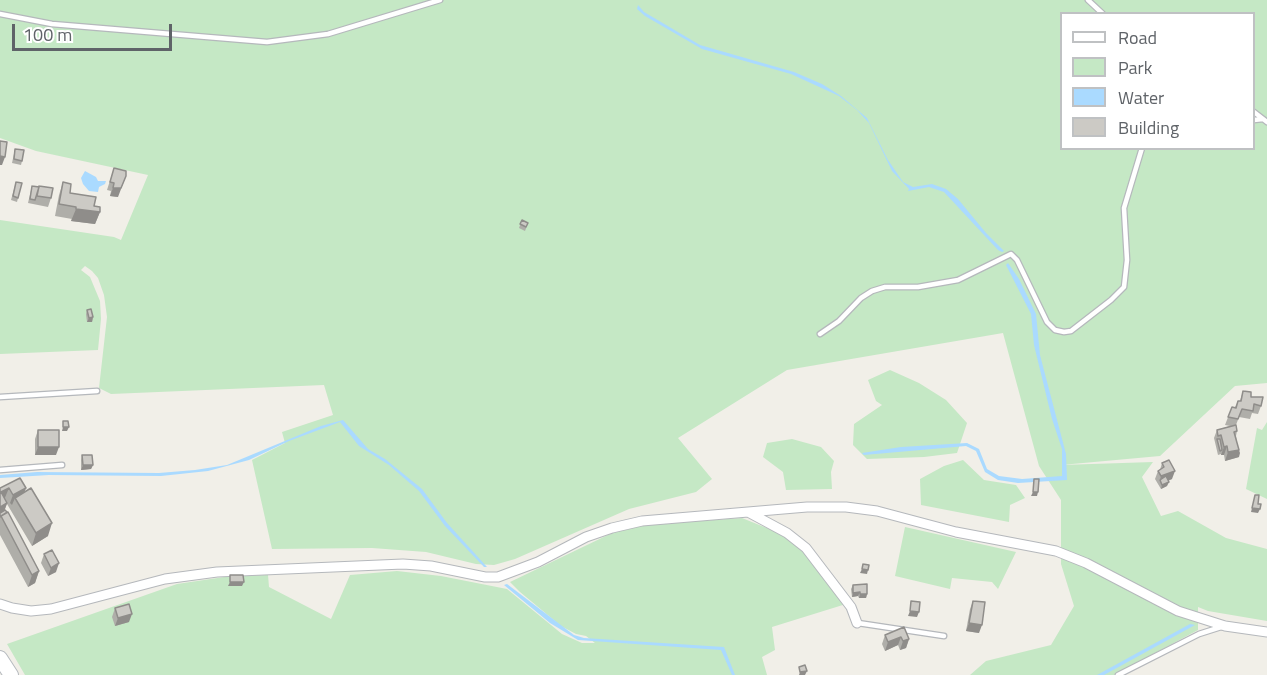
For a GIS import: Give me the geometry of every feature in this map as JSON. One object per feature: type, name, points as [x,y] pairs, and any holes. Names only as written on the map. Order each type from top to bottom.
[{"type":"main road","points":[[0,658],[11,675]]},
{"type":"street","points":[[3,606],[32,611],[51,609],[165,579],[217,572],[403,564],[431,566],[485,577],[498,577],[518,571],[586,537],[642,521],[807,507],[846,507],[877,511],[956,532],[1056,550],[1178,611],[1225,626],[1267,633]]},
{"type":"street","points":[[747,512],[787,533],[806,548],[850,607],[857,623]]},
{"type":"lane","points":[[0,14],[52,24],[267,42],[328,34],[440,0]]},
{"type":"lane","points":[[1088,0],[1101,12]]},
{"type":"lane","points":[[820,334],[839,321],[861,298],[872,291],[885,287],[918,287],[958,280],[1011,254],[1017,260],[1047,322],[1055,330],[1071,331],[1112,300],[1124,287],[1127,260],[1124,208],[1141,150]]},
{"type":"lane","points":[[0,397],[97,391]]},
{"type":"lane","points":[[0,470],[63,465]]},
{"type":"lane","points":[[857,623],[944,636]]},
{"type":"lane","points":[[1118,675],[1199,634],[1225,626]]},
{"type":"green space","points":[[0,0],[1267,0],[1267,383],[1235,386],[1160,456],[1061,465],[1153,462],[1142,477],[1161,516],[1178,511],[1226,538],[1267,549],[1267,621],[1208,611],[1198,607],[1198,630],[1114,675],[970,675],[986,661],[1051,645],[1074,606],[1061,564],[1061,500],[1039,466],[1003,333],[787,370],[678,438],[712,479],[696,492],[629,509],[515,559],[494,565],[476,564],[426,552],[372,548],[272,549],[252,460],[285,443],[282,432],[333,415],[324,385],[111,394],[99,388],[107,317],[104,295],[98,278],[85,266],[81,270],[90,277],[100,301],[98,350],[0,354],[0,220],[114,237],[121,240],[148,175],[36,151],[0,138]]},
{"type":"green space","points":[[890,370],[919,383],[946,400],[967,423],[957,453],[867,459],[853,445],[854,424],[882,405],[876,401],[868,380]]},
{"type":"green space","points":[[1267,422],[1267,499],[1246,489],[1257,428],[1262,430]]},
{"type":"green space","points":[[792,439],[821,447],[834,461],[831,472],[832,489],[786,490],[783,472],[763,457],[767,443]]},
{"type":"green space","points":[[963,460],[984,480],[1016,485],[1025,498],[1010,505],[1009,522],[921,505],[920,479],[944,466]]},
{"type":"green space","points":[[742,518],[784,535],[808,555],[846,604],[772,627],[775,650],[762,657],[767,675],[25,675],[7,644],[177,584],[231,576],[268,575],[269,587],[331,619],[350,575],[397,571],[441,576],[507,589],[562,634],[582,643],[595,643],[586,636],[576,634],[561,626],[510,582],[612,533],[640,525]]},
{"type":"green space","points":[[905,527],[1016,552],[998,589],[992,582],[952,578],[950,589],[895,576]]},
{"type":"water","points":[[638,5],[644,12],[700,45],[794,72],[822,84],[841,96],[867,118],[888,160],[903,182],[913,187],[932,184],[946,189],[958,199],[1004,251],[998,250],[944,192],[929,187],[908,191],[909,189],[892,171],[869,123],[839,96],[791,74],[702,49],[645,16],[637,9]]},
{"type":"water","points":[[85,171],[96,177],[98,181],[106,181],[99,187],[98,192],[89,191],[83,184],[81,178]]},
{"type":"water","points":[[1008,263],[1019,279],[1036,314],[1040,355],[1066,454],[1067,480],[1018,483],[998,480],[985,472],[976,451],[966,446],[864,455],[862,453],[901,447],[967,443],[979,449],[987,469],[999,476],[1022,479],[1062,476],[1062,449],[1052,419],[1034,345],[1031,314],[1006,265]]},
{"type":"water","points":[[343,420],[368,449],[385,459],[422,489],[447,523],[487,567],[484,567],[445,526],[419,491],[389,465],[359,446],[340,422],[289,441],[249,460],[208,471],[161,476],[49,475],[0,478],[0,475],[37,472],[159,473],[227,465],[321,426]]},
{"type":"water","points":[[507,584],[574,635],[584,638],[724,647],[735,675],[732,675],[721,650],[578,640],[550,623],[504,585]]},
{"type":"water","points":[[1190,624],[1195,625],[1104,675],[1097,675]]},
{"type":"building","points":[[0,141],[7,142],[5,157],[0,156]]},
{"type":"building","points":[[15,149],[24,150],[22,161],[14,159]]},
{"type":"building","points":[[114,168],[126,171],[121,188],[113,188],[114,183],[110,182]]},
{"type":"building","points":[[16,182],[22,183],[18,198],[13,196]]},
{"type":"building","points":[[63,182],[71,184],[70,193],[96,197],[94,206],[100,207],[100,212],[59,204]]},
{"type":"building","points":[[32,186],[39,187],[35,200],[30,199]]},
{"type":"building","points":[[39,186],[53,188],[51,198],[37,196]]},
{"type":"building","points":[[522,220],[528,223],[526,227],[520,224]]},
{"type":"building","points":[[91,309],[93,317],[89,318],[87,310]]},
{"type":"building","points":[[1243,391],[1251,392],[1251,397],[1263,397],[1261,406],[1254,404],[1253,411],[1242,409],[1238,419],[1228,417],[1232,407],[1236,408],[1238,401],[1241,401]]},
{"type":"building","points":[[63,421],[68,421],[69,427],[63,427]]},
{"type":"building","points":[[1236,425],[1237,431],[1234,432],[1239,450],[1228,452],[1217,430]]},
{"type":"building","points":[[38,430],[59,430],[59,447],[38,447]]},
{"type":"building","points":[[1217,439],[1220,439],[1222,450],[1220,451]]},
{"type":"building","points":[[82,455],[92,455],[93,465],[83,465]]},
{"type":"building","points":[[1169,460],[1175,471],[1161,476],[1158,471],[1164,467],[1162,463]]},
{"type":"building","points":[[1166,476],[1169,482],[1162,485],[1160,480]]},
{"type":"building","points":[[20,478],[26,488],[13,495],[9,488],[1,492],[7,503],[0,507],[0,488]]},
{"type":"building","points":[[1034,479],[1039,479],[1038,492],[1033,492]]},
{"type":"building","points":[[31,488],[52,523],[36,533],[15,498]]},
{"type":"building","points":[[1255,495],[1259,495],[1260,509],[1252,508]]},
{"type":"building","points":[[8,512],[39,571],[32,575],[1,516]]},
{"type":"building","points":[[52,550],[59,563],[51,568],[44,554]]},
{"type":"building","points":[[863,564],[869,565],[868,570],[862,569]]},
{"type":"building","points":[[230,575],[243,575],[244,582],[230,582]]},
{"type":"building","points":[[867,584],[867,594],[853,593],[853,585]]},
{"type":"building","points":[[911,601],[920,602],[919,612],[910,611]]},
{"type":"building","points":[[973,601],[985,602],[982,625],[969,623]]},
{"type":"building","points":[[129,604],[132,614],[118,618],[115,608]]},
{"type":"building","points":[[904,627],[909,639],[903,641],[901,637],[888,642],[885,635]]},
{"type":"building","points":[[805,665],[807,671],[800,672],[799,667]]}]
